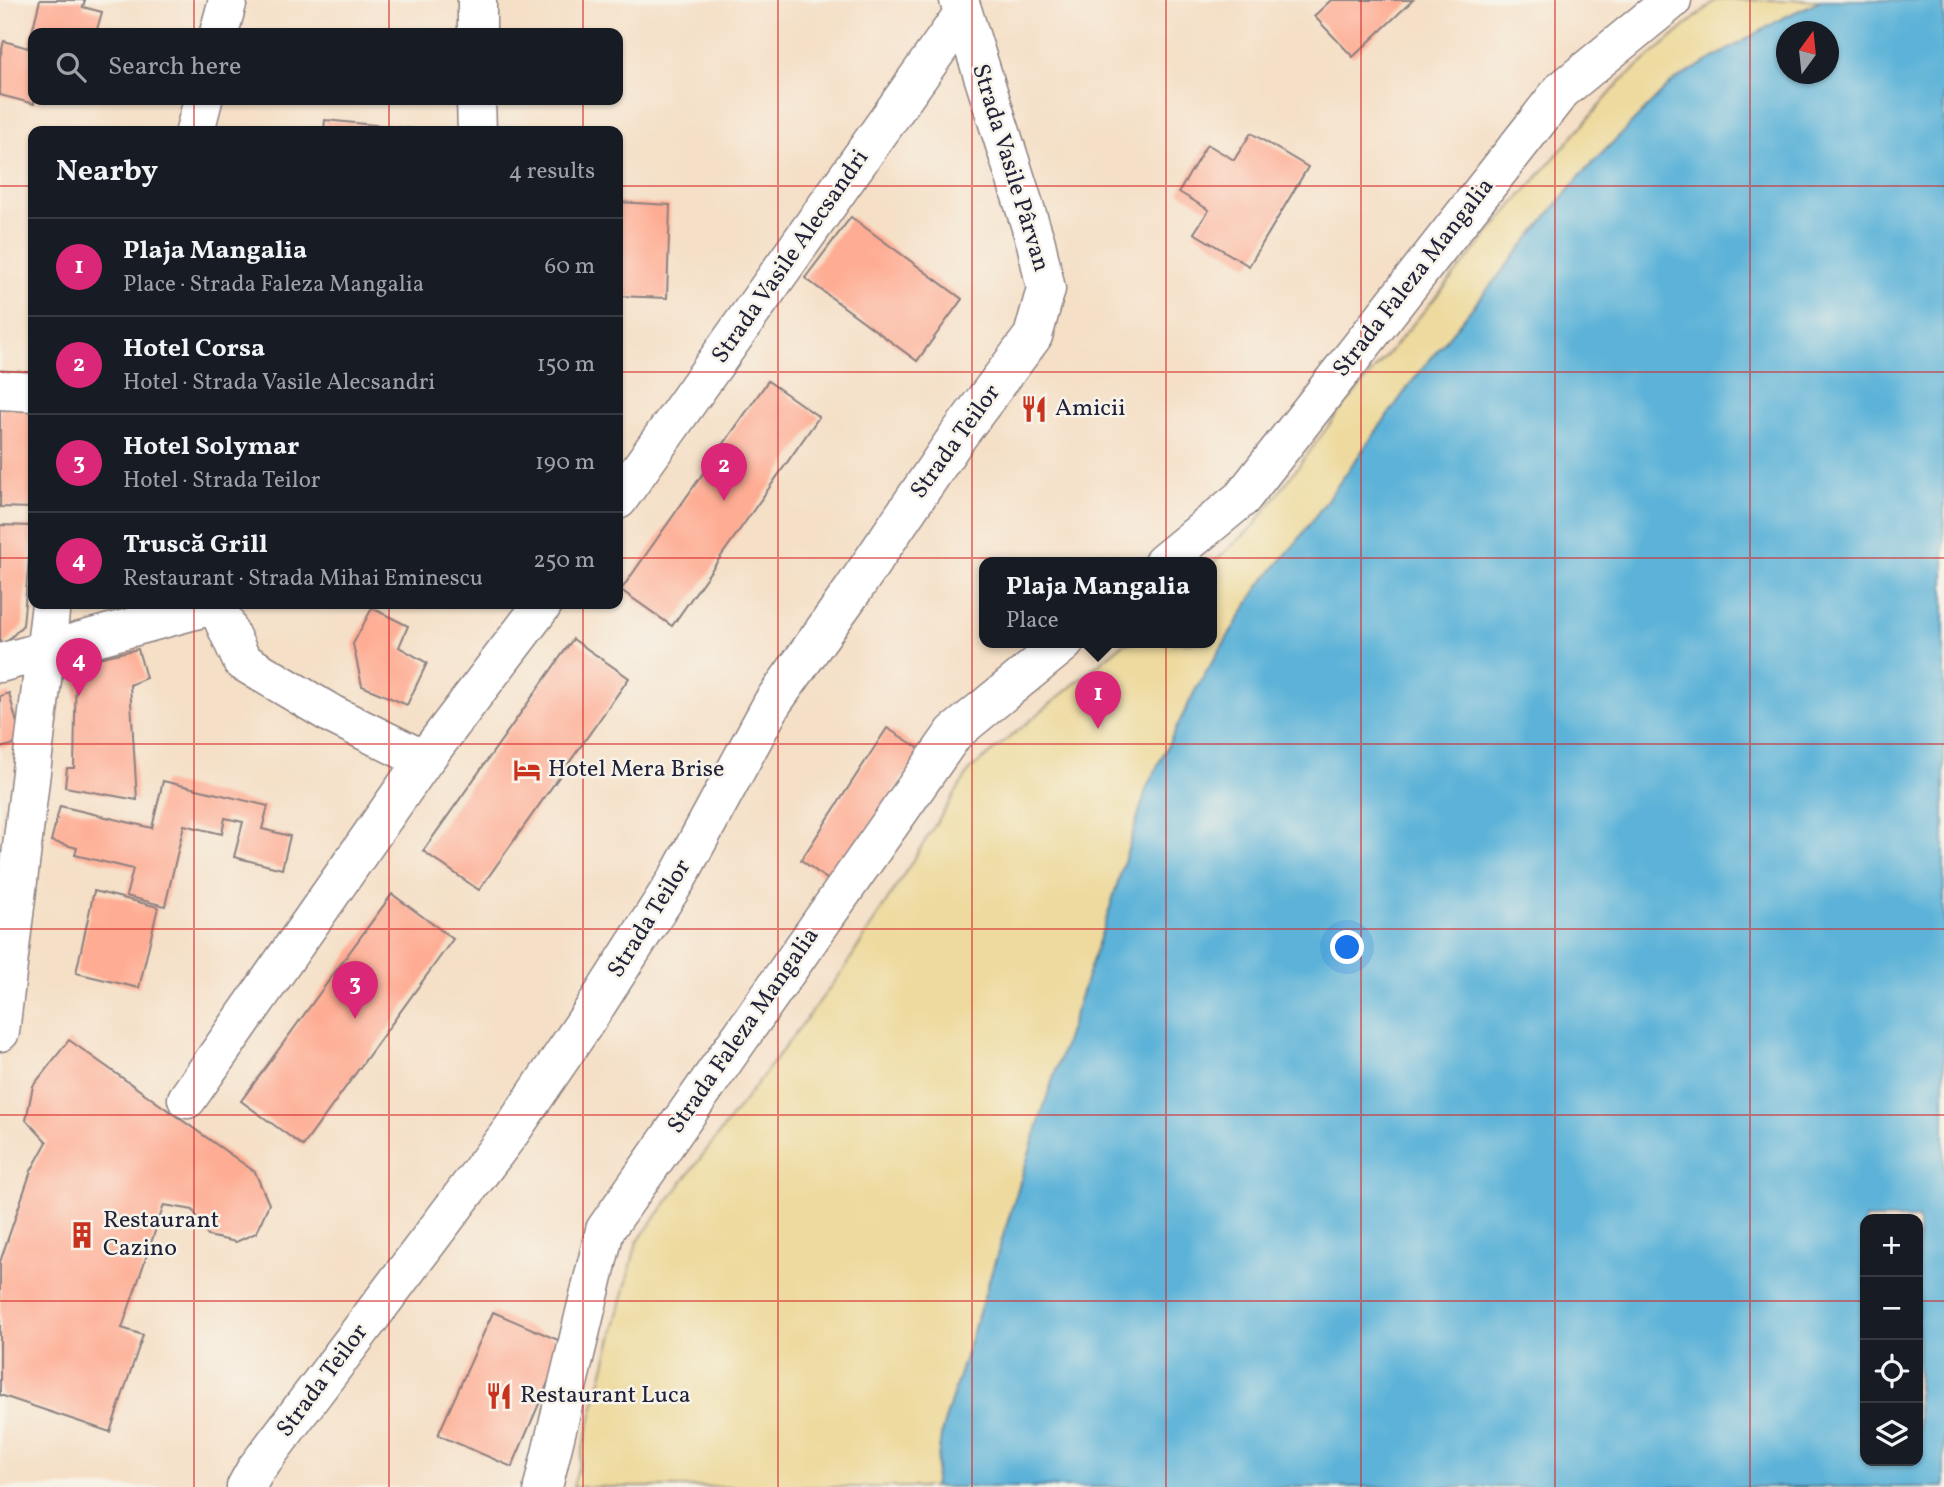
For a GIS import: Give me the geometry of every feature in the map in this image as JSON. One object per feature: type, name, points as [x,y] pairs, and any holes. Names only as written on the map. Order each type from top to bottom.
[{"type":"street","points":[[220,28],[228,0]]},
{"type":"street","points":[[477,0],[477,28]]},
{"type":"street","name":"Strada Faleza Mangalia","points":[[1170,557],[1242,498],[1561,92],[1672,0]]},
{"type":"street","name":"Strada Vasile Pârvan","points":[[961,7],[1037,243],[1046,289],[1033,337]]},
{"type":"street","name":"Strada Vasile Alecsandri","points":[[623,493],[961,7]]},
{"type":"street","points":[[196,126],[202,105]]},
{"type":"street","points":[[476,105],[477,126]]},
{"type":"street","name":"Strada Teilor","points":[[246,1487],[256,1469],[520,1119],[677,879],[773,702],[957,437],[1033,337]]},
{"type":"street","points":[[0,390],[28,392]]},
{"type":"street","points":[[0,1032],[50,609]]},
{"type":"street","points":[[0,663],[199,609]]},
{"type":"street","points":[[219,609],[242,661],[333,715],[424,760]]},
{"type":"street","points":[[187,1099],[424,760],[538,609]]},
{"type":"street","name":"Strada Faleza Mangalia","points":[[543,1487],[605,1230],[954,733],[1058,648]]},
{"type":"sand","points":[[1716,0],[1821,0],[1776,21],[1672,82],[1581,175],[1414,379],[1296,543],[1259,586],[1196,689],[1147,787],[942,1430],[934,1487],[573,1487],[637,1242],[844,969],[970,770],[1118,648],[1217,648],[1217,559],[1254,526],[1338,413],[1621,81]]},
{"type":"water","points":[[1821,0],[1944,0],[1944,1487],[934,1487],[942,1430],[1147,787],[1196,689],[1259,586],[1296,543],[1414,379],[1581,175],[1672,82],[1776,22],[1776,84],[1839,84],[1839,21],[1778,21]]},
{"type":"building","points":[[40,0],[85,0],[83,7],[102,12],[97,28],[33,28]]},
{"type":"building","points":[[1331,0],[1413,0],[1353,57],[1314,16]]},
{"type":"building","points":[[4,41],[28,48],[28,102],[0,95],[0,57]]},
{"type":"building","points":[[325,120],[384,126],[324,126]]},
{"type":"building","points":[[1251,133],[1308,167],[1249,266],[1194,233],[1209,210],[1179,192],[1207,144],[1234,160]]},
{"type":"building","points":[[623,202],[670,205],[667,298],[623,296]]},
{"type":"building","points":[[851,217],[962,299],[917,361],[805,278]]},
{"type":"building","points":[[768,381],[819,417],[672,626],[623,591],[623,587]]},
{"type":"building","points":[[0,402],[28,403],[28,508],[0,507]]},
{"type":"building","points":[[0,525],[28,526],[28,570],[23,625],[6,643],[0,645]]},
{"type":"building","points":[[371,609],[408,626],[399,647],[427,663],[407,705],[362,686],[353,644]]},
{"type":"building","points":[[573,639],[629,678],[479,890],[423,851]]},
{"type":"building","points":[[138,649],[146,678],[130,685],[137,800],[65,787],[67,768],[74,768],[76,663]]},
{"type":"building","points":[[9,693],[22,742],[0,748],[0,696]]},
{"type":"building","points":[[887,728],[922,750],[831,882],[801,860]]},
{"type":"building","points":[[163,781],[268,806],[262,829],[290,836],[282,869],[234,857],[243,822],[225,818],[222,834],[184,825],[165,906],[126,896],[133,869],[75,855],[77,848],[51,841],[60,806],[152,828]]},
{"type":"building","points":[[94,891],[158,907],[139,988],[76,973]]},
{"type":"building","points":[[392,894],[453,939],[303,1146],[241,1101]]},
{"type":"building","name":"Restaurant Cazino","points":[[69,1040],[255,1172],[269,1204],[256,1233],[236,1242],[208,1236],[193,1210],[164,1205],[122,1328],[143,1335],[110,1432],[0,1395],[0,1262],[31,1171],[47,1142],[26,1120],[33,1086]]},
{"type":"building","name":"Restaurant Luca","points":[[493,1312],[565,1343],[512,1467],[438,1435]]},
{"type":"place","name":"Amicii","points":[[1034,409]]},
{"type":"place","name":"Hotel Corsa","points":[[724,501]]},
{"type":"place","name":"Truscă Grill","points":[[79,696]]},
{"type":"place","name":"Plaja Mangalia","points":[[1098,729]]},
{"type":"place","name":"Hotel Mera Brise","points":[[527,770]]},
{"type":"place","name":"Hotel Solymar","points":[[355,1019]]},
{"type":"place","name":"Restaurant Cazino","points":[[82,1235]]},
{"type":"place","name":"Restaurant Luca","points":[[499,1396]]}]
